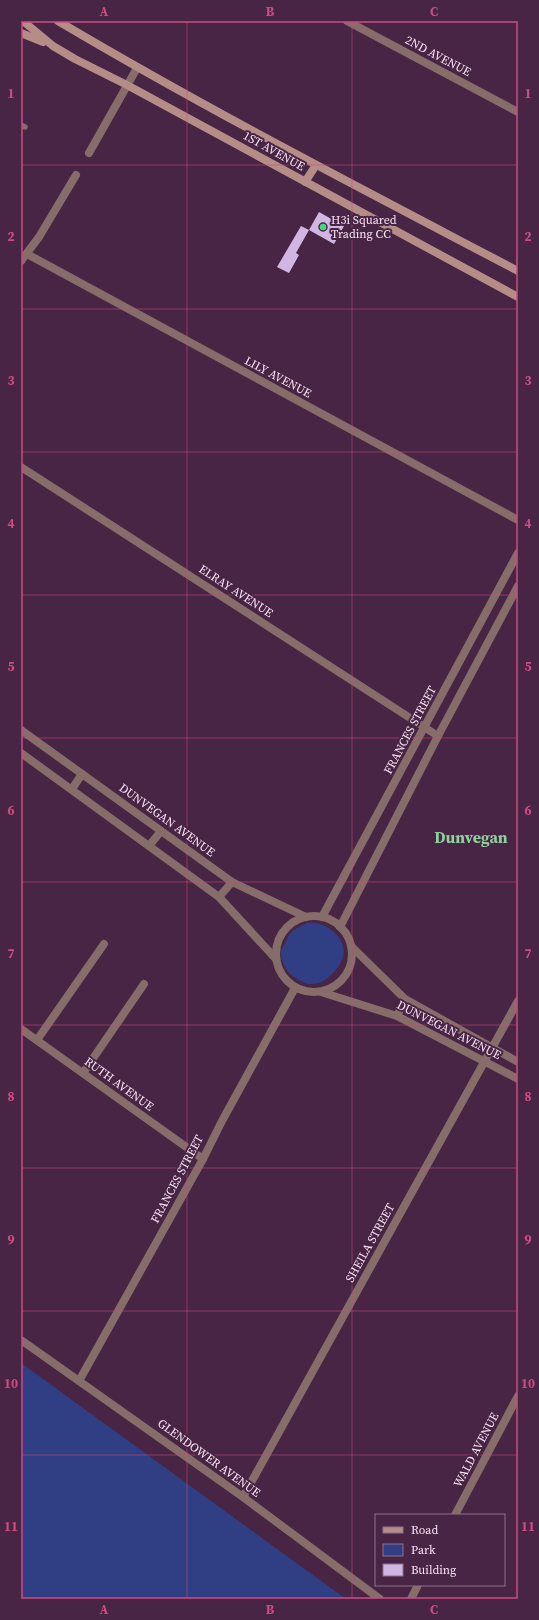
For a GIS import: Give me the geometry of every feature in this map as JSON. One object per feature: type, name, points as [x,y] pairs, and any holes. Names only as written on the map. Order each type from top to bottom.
[{"type":"main road","name":"1ST AVENUE","points":[[23,21],[53,46],[75,59],[518,297]]},
{"type":"main road","name":"1ST AVENUE","points":[[58,21],[137,68],[316,165],[518,271]]},
{"type":"main road","points":[[21,33],[53,46]]},
{"type":"main road","points":[[305,182],[316,165]]},
{"type":"street","name":"2ND AVENUE","points":[[347,21],[518,112]]},
{"type":"street","points":[[89,153],[137,68]]},
{"type":"street","points":[[21,261],[40,236],[76,175]]},
{"type":"street","name":"LILY AVENUE","points":[[27,254],[518,520]]},
{"type":"street","name":"ELRAY AVENUE","points":[[21,467],[438,736]]},
{"type":"street","name":"FRANCES STREET","points":[[322,917],[518,553]]},
{"type":"street","points":[[340,927],[438,736],[518,586]]},
{"type":"street","name":"DUNVEGAN AVENUE","points":[[21,730],[232,882],[306,917]]},
{"type":"street","points":[[21,753],[219,897],[276,959]]},
{"type":"street","points":[[72,790],[82,774]]},
{"type":"street","points":[[149,846],[161,831]]},
{"type":"street","points":[[219,897],[232,882]]},
{"type":"street","points":[[306,917],[322,917],[332,921],[340,927],[347,936],[351,946],[352,958],[349,970],[342,980],[333,988],[321,992],[312,992],[295,988],[286,980],[279,970],[276,959],[278,942],[287,928],[296,921],[306,917]]},
{"type":"street","points":[[37,1040],[104,944]]},
{"type":"street","name":"DUNVEGAN AVENUE","points":[[351,946],[405,999],[518,1062]]},
{"type":"street","points":[[83,1073],[144,984]]},
{"type":"street","name":"FRANCES STREET","points":[[79,1381],[203,1159],[222,1121],[295,988]]},
{"type":"street","name":"DUNVEGAN AVENUE","points":[[321,992],[397,1016],[518,1079]]},
{"type":"street","points":[[397,1016],[405,999]]},
{"type":"street","name":"SHEILA STREET","points":[[242,1497],[493,1048],[518,1000]]},
{"type":"street","name":"RUTH AVENUE","points":[[21,1028],[203,1159]]},
{"type":"street","name":"GLENDOWER AVENUE","points":[[21,1340],[242,1497],[380,1599]]},
{"type":"street","name":"WALD AVENUE","points":[[456,1514],[518,1396]]},
{"type":"street","points":[[411,1599],[418,1586]]},
{"type":"green space","points":[[307,923],[319,924],[330,929],[340,940],[344,951],[341,963],[337,969],[326,979],[316,984],[305,983],[291,975],[286,969],[281,957],[281,950],[292,931]]},
{"type":"green space","points":[[21,1363],[346,1599],[21,1599]]},
{"type":"building","points":[[319,212],[344,226],[334,244],[309,230]]},
{"type":"building","points":[[301,226],[309,230],[296,253],[299,255],[289,273],[277,267]]},
{"type":"place","name":"H3i Squared Trading CC","points":[[323,227]]},
{"type":"district","name":"Dunvegan","points":[[471,837]]}]
